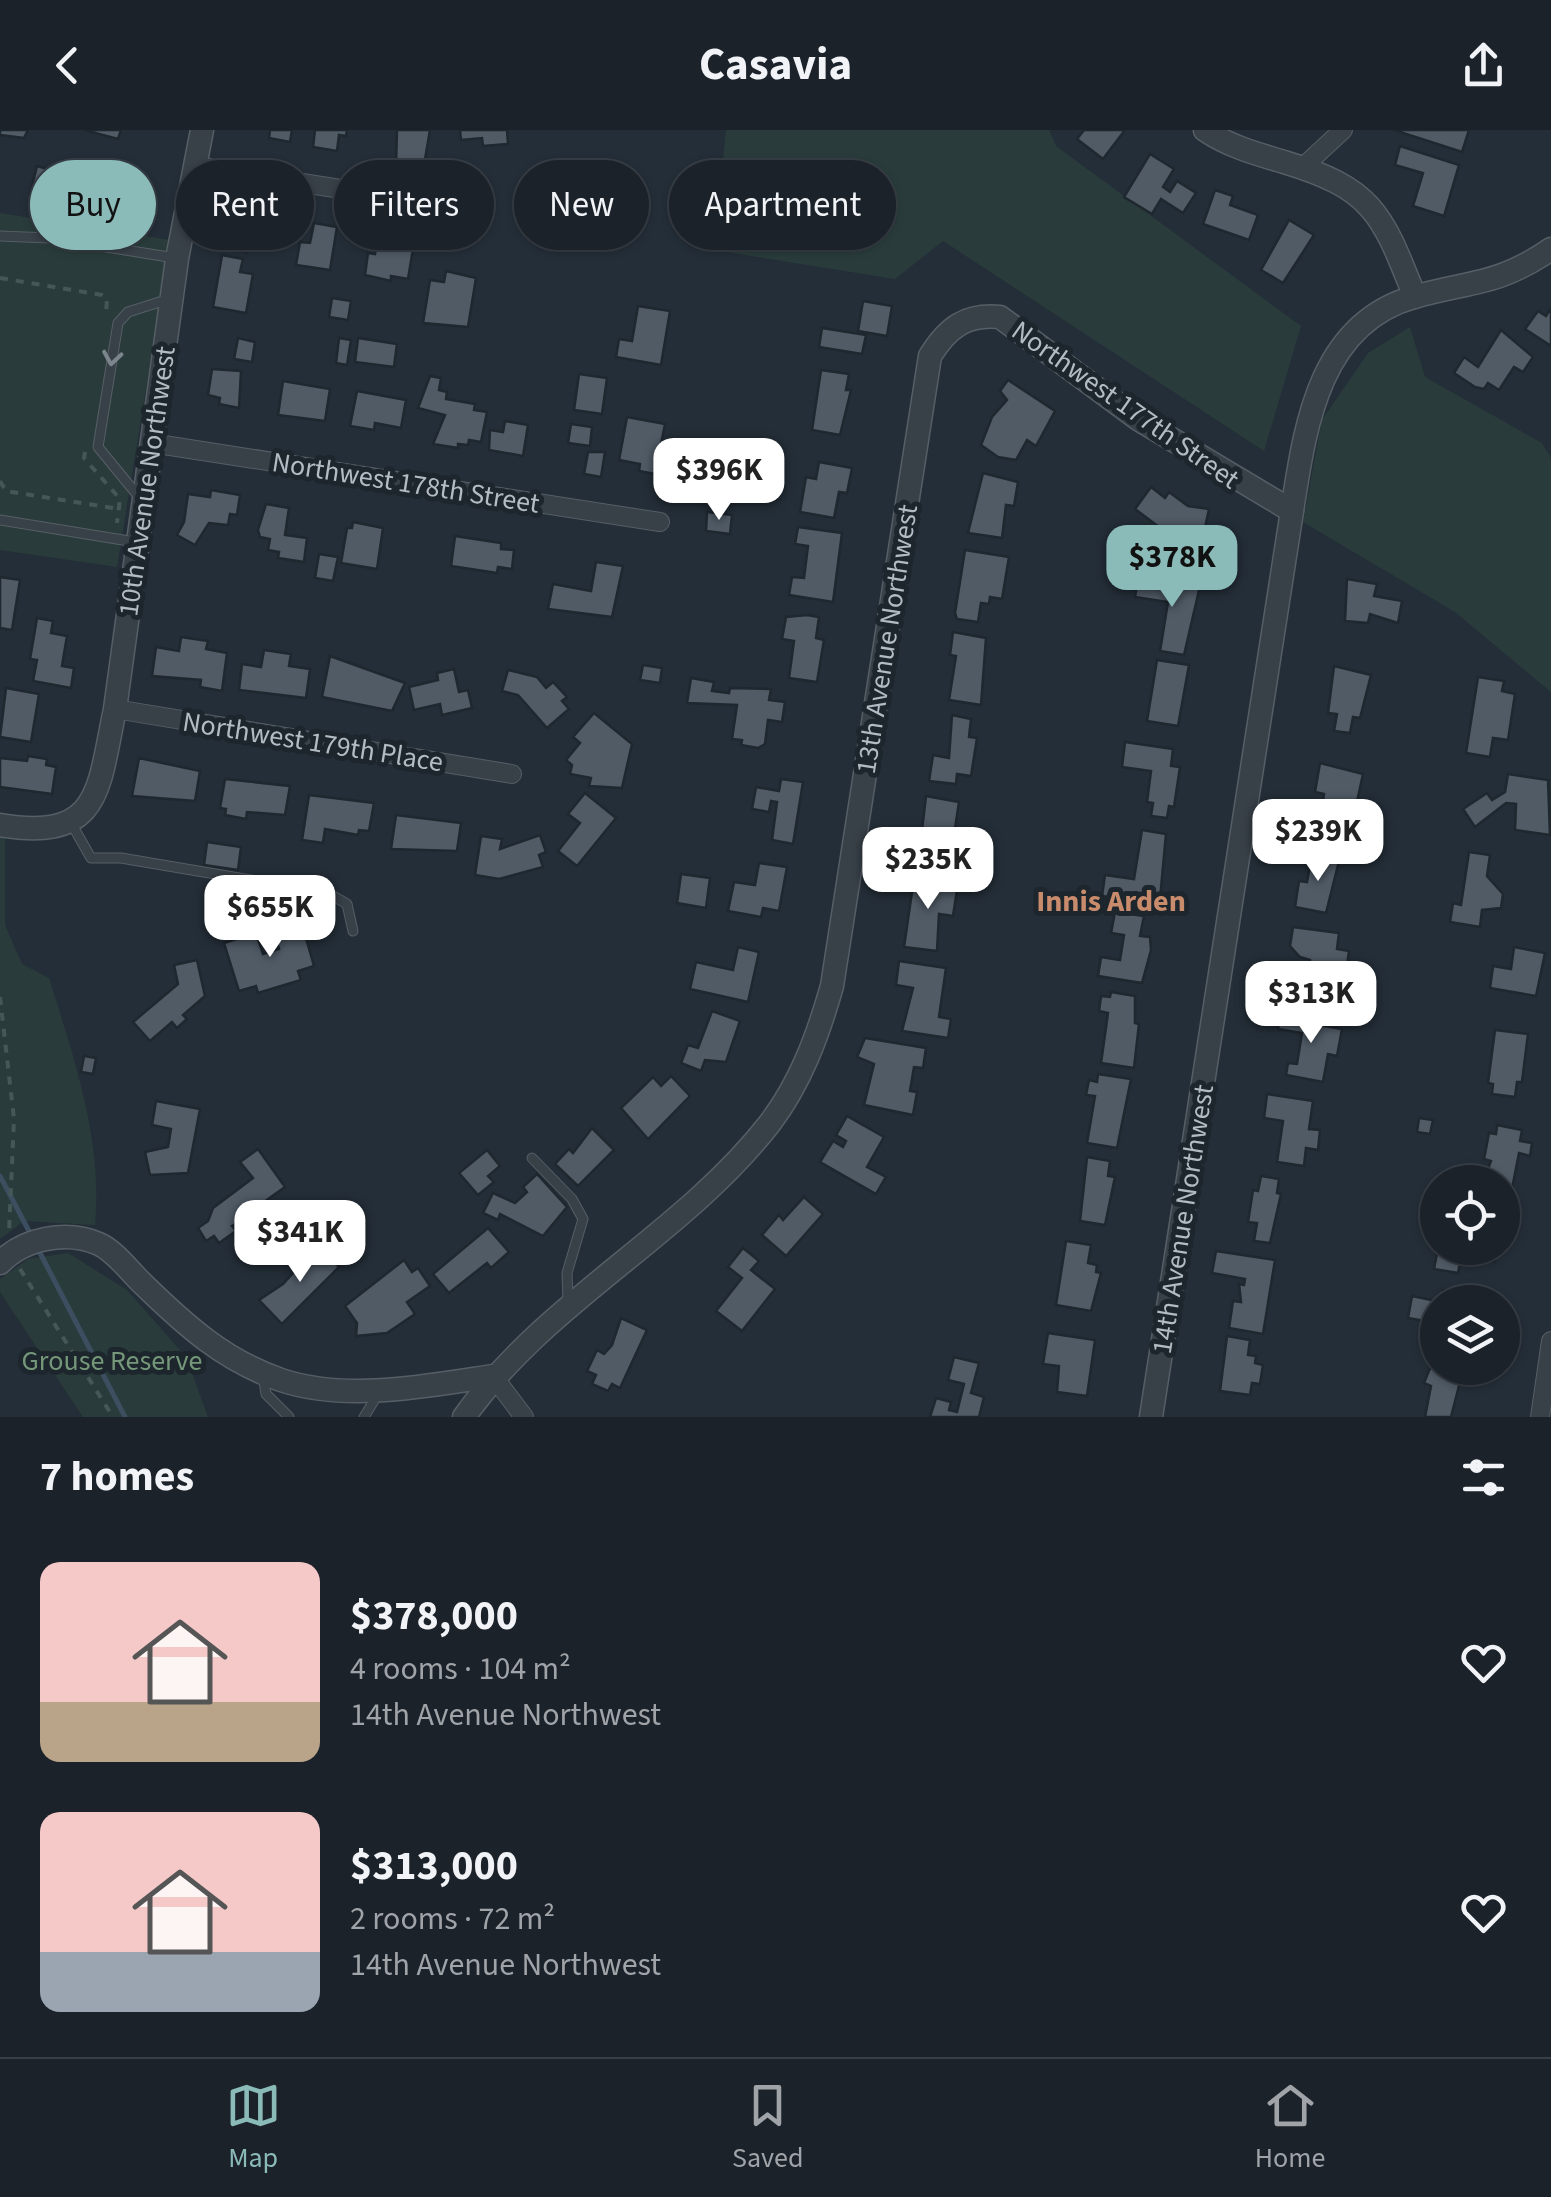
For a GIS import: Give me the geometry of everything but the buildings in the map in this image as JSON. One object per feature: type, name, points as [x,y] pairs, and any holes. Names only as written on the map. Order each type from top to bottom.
[{"type":"street","name":"10th Avenue Northwest","points":[[197,160],[202,130]]},
{"type":"street","points":[[1206,130],[1246,151],[1340,182],[1366,200],[1388,228],[1415,297]]},
{"type":"street","points":[[1302,168],[1343,130]]},
{"type":"street","name":"14th Avenue Northwest","points":[[1152,1417],[1292,511],[1313,404],[1334,356],[1385,308],[1415,297],[1504,278],[1551,248]]},
{"type":"street","name":"10th Avenue Northwest","points":[[71,823],[88,809],[101,776],[114,709],[179,250]]},
{"type":"street","name":"Northwest 177th Street","points":[[958,323],[981,315],[1000,316],[1138,419],[1292,511]]},
{"type":"street","name":"13th Avenue Northwest","points":[[464,1417],[493,1376],[739,1157],[795,1085],[817,1038],[832,986],[930,356],[942,336],[958,323]]},
{"type":"street","name":"Northwest 178th Street","points":[[151,443],[660,522]]},
{"type":"street","name":"Northwest 179th Place","points":[[114,709],[512,774]]},
{"type":"street","points":[[0,826],[32,831],[71,823]]},
{"type":"street","points":[[5,1258],[35,1240],[68,1238],[101,1244],[198,1336],[242,1366],[325,1388],[380,1388],[493,1376],[524,1417]]},
{"type":"street","points":[[1540,1417],[1551,1341]]},
{"type":"lane","points":[[0,236],[50,238],[177,259]]},
{"type":"lane","points":[[143,502],[98,447],[118,322],[128,312],[172,298]]},
{"type":"lane","points":[[0,520],[137,542]]},
{"type":"lane","points":[[71,823],[91,858],[121,858],[328,893],[347,904],[353,931]]},
{"type":"lane","points":[[532,1158],[572,1198],[583,1219],[567,1272],[569,1305]]},
{"type":"lane","points":[[262,1373],[266,1394],[289,1417]]},
{"type":"lane","points":[[364,1417],[380,1388]]},
{"type":"path","points":[[0,278],[102,295],[107,300],[104,325]]},
{"type":"path","points":[[87,439],[84,458],[120,499],[117,523]]},
{"type":"path","points":[[0,480],[6,491],[119,508]]},
{"type":"path","points":[[0,997],[14,1119],[5,1258],[113,1417]]},
{"type":"green space","points":[[726,130],[1049,130],[1056,146],[1301,326],[1264,451],[943,241],[895,279],[714,250],[896,250],[896,160],[723,160]]},
{"type":"green space","points":[[0,213],[30,218],[30,250],[156,250],[156,238],[170,240],[117,567],[0,550]]},
{"type":"green space","points":[[1410,327],[1425,377],[1542,443],[1551,458],[1551,692],[1455,612],[1303,522],[1322,420],[1368,353]]},
{"type":"green space","points":[[0,836],[5,837],[5,925],[22,964],[49,978],[91,1131],[96,1194],[95,1225],[24,1221],[0,1239]]},
{"type":"green space","name":"Grouse Reserve","points":[[68,1253],[127,1290],[186,1357],[208,1417],[83,1417],[0,1292],[0,1279],[28,1259]]},
{"type":"waterway","points":[[0,1176],[31,1235]]},
{"type":"waterway","points":[[38,1249],[125,1417]]},
{"type":"district","name":"Innis Arden","points":[[1111,901]]}]
